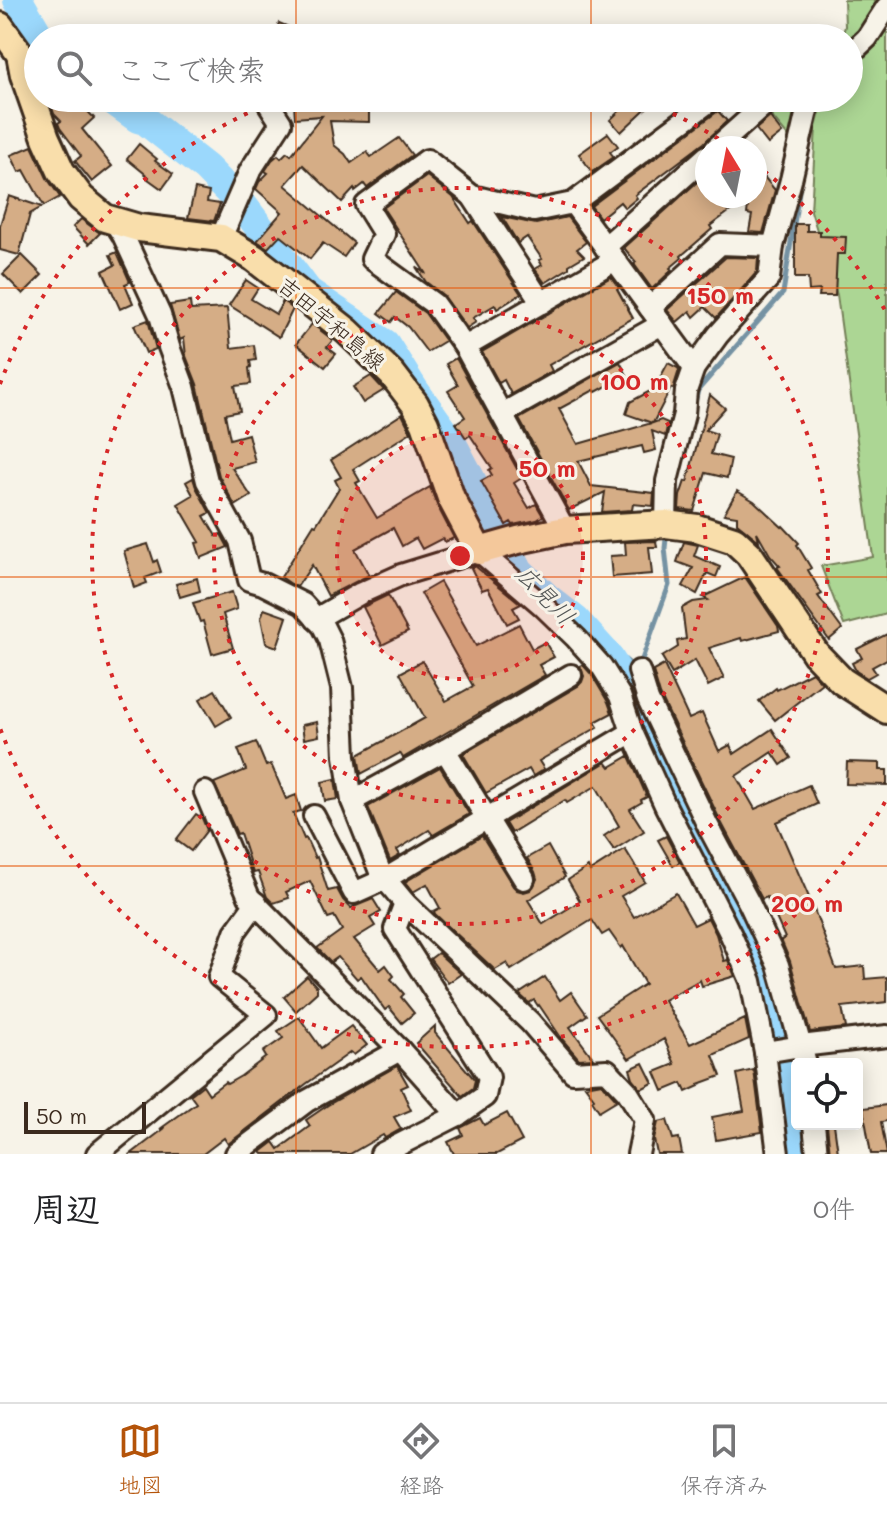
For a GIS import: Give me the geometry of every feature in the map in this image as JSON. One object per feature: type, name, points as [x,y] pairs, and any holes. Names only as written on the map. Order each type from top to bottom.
[{"type":"main road","name":"吉田宇和島線","points":[[0,26],[20,54],[24,75]]},
{"type":"main road","name":"吉田宇和島線","points":[[37,112],[61,171],[81,198],[105,218],[139,228],[221,238],[254,258],[347,331],[392,374],[415,404],[425,423],[451,498],[497,546]]},
{"type":"main road","points":[[497,546],[565,530],[666,524],[697,528],[734,540],[749,554],[816,654],[842,681],[887,710]]},
{"type":"street","points":[[863,42],[887,7]]},
{"type":"street","points":[[221,238],[250,171],[281,123],[274,112]]},
{"type":"street","points":[[472,196],[534,211],[573,203],[695,112]]},
{"type":"street","points":[[729,136],[756,112]]},
{"type":"street","points":[[666,524],[667,481],[684,414],[686,391],[694,368],[718,335],[769,278],[773,246],[807,112]]},
{"type":"street","points":[[542,303],[472,196],[427,160],[366,205],[384,234],[372,259],[434,304],[465,347],[565,530]]},
{"type":"street","points":[[465,347],[542,303],[610,254],[695,168]]},
{"type":"street","points":[[573,203],[694,368]]},
{"type":"street","points":[[114,221],[160,315],[184,387],[207,481],[233,524],[249,580],[303,604],[323,626],[330,640],[342,688],[345,756],[352,801],[381,874],[405,903],[530,1022],[573,1072],[607,1070],[627,1091],[645,1120],[638,1154]]},
{"type":"street","points":[[502,414],[656,316],[720,244],[773,246]]},
{"type":"street","points":[[316,619],[361,593],[401,575],[497,546],[543,606],[602,667],[620,696],[632,732],[665,805],[751,981],[767,1052],[778,1154]]},
{"type":"street","points":[[639,671],[648,700],[778,965],[800,1052]]},
{"type":"street","points":[[352,801],[571,675]]},
{"type":"street","points":[[314,816],[354,893],[385,879],[632,732]]},
{"type":"street","points":[[445,750],[524,879]]},
{"type":"street","points":[[205,792],[249,897],[400,1050],[458,1115]]},
{"type":"street","points":[[97,1154],[266,1015],[219,977],[235,932],[256,903]]},
{"type":"street","points":[[381,1154],[458,1115],[485,1096],[489,1077],[395,929],[405,903]]},
{"type":"street","points":[[767,1052],[800,1052],[887,1036]]},
{"type":"street","points":[[236,1154],[307,1101],[400,1050]]},
{"type":"street","points":[[815,1130],[817,1154]]},
{"type":"green space","points":[[844,0],[887,0],[887,614],[844,625],[821,566],[873,557],[837,295],[811,211],[816,127],[820,112],[863,112],[863,24],[845,24]]},
{"type":"green space","points":[[768,112],[796,112],[791,140]]},
{"type":"water","points":[[616,650],[630,662],[635,685],[770,961],[795,1058],[791,1058],[791,1130],[808,1130],[810,1154],[782,1154],[763,1003],[639,722],[605,662]]},
{"type":"building","points":[[88,112],[94,118],[82,129],[112,166],[92,182],[75,161],[81,156],[60,128],[58,123],[61,121],[54,114]]},
{"type":"building","points":[[295,112],[369,112],[369,122],[330,121],[334,145],[351,163],[367,152],[371,157],[399,138],[412,155],[367,188],[364,184],[354,189],[342,202],[303,165],[285,185],[354,243],[344,257],[323,243],[310,259],[280,235],[268,248],[257,241],[282,212],[256,189],[259,182],[268,173],[265,171],[272,160],[278,155],[281,158],[287,152],[291,155],[322,116],[295,118]]},
{"type":"building","points":[[618,112],[642,112],[621,132],[610,120]]},
{"type":"building","points":[[717,112],[727,121],[711,136],[695,136],[695,150],[635,195],[637,198],[625,208],[620,202],[600,218],[591,206]]},
{"type":"building","points":[[770,117],[782,133],[768,144],[767,136],[762,136],[756,129]]},
{"type":"building","points":[[608,133],[618,146],[610,152],[614,157],[592,172],[579,154]]},
{"type":"building","points":[[139,144],[173,174],[162,189],[127,159]]},
{"type":"building","points":[[32,146],[60,197],[44,206],[24,170],[19,172],[11,155]]},
{"type":"building","points":[[427,176],[453,197],[470,223],[473,221],[521,294],[497,309],[495,305],[473,318],[476,322],[467,328],[444,296],[426,282],[416,267],[426,274],[383,208]]},
{"type":"building","points":[[767,180],[775,190],[763,233],[749,232],[752,215],[747,214],[748,208],[767,208]]},
{"type":"building","points":[[695,184],[695,208],[734,208],[710,226],[712,229],[681,256],[670,268],[672,270],[652,289],[624,248]]},
{"type":"building","points":[[195,189],[209,192],[207,202],[220,204],[214,221],[188,218]]},
{"type":"building","points":[[9,196],[42,207],[30,214],[19,255],[0,250],[0,225]]},
{"type":"building","points":[[502,217],[536,224],[567,217],[586,242],[577,249],[584,256],[545,283],[535,269],[542,265],[539,260],[542,259],[527,237],[518,243]]},
{"type":"building","points":[[81,219],[100,233],[89,244],[73,227]]},
{"type":"building","points":[[795,224],[807,224],[807,231],[820,231],[820,236],[846,237],[845,254],[837,254],[835,296],[819,296],[820,290],[809,291],[808,278],[795,278]]},
{"type":"building","points":[[117,252],[130,282],[125,284],[133,303],[120,309],[103,271],[115,265],[110,255]]},
{"type":"building","points":[[22,255],[42,275],[23,294],[3,274]]},
{"type":"building","points":[[726,257],[758,258],[757,272],[716,318],[705,307],[694,317],[690,311],[677,322],[667,310]]},
{"type":"building","points":[[611,277],[633,318],[549,365],[552,371],[511,394],[504,380],[499,383],[482,352]]},
{"type":"building","points":[[246,280],[258,288],[251,299],[276,314],[283,301],[293,309],[279,337],[229,305]]},
{"type":"building","points":[[396,292],[425,313],[445,341],[427,352],[408,327],[395,317],[391,322],[379,313]]},
{"type":"building","points":[[190,302],[191,310],[227,308],[231,348],[254,345],[256,360],[250,361],[249,368],[251,384],[235,386],[240,411],[225,414],[230,439],[248,434],[255,462],[232,468],[251,496],[235,506],[219,476],[197,384],[186,356],[184,338],[180,340],[170,305]]},
{"type":"building","points":[[148,320],[156,349],[146,353],[134,325]]},
{"type":"building","points":[[312,324],[333,340],[327,347],[336,354],[325,367],[296,344]]},
{"type":"building","points":[[456,358],[522,478],[514,483],[529,508],[536,504],[543,516],[537,520],[506,525],[481,481],[492,475],[489,470],[492,468],[470,435],[466,438],[456,423],[465,417],[448,391],[458,385],[446,364]]},
{"type":"building","points":[[620,362],[627,375],[559,409],[578,444],[652,423],[626,414],[630,402],[654,389],[668,363],[678,368],[673,389],[653,423],[661,420],[668,423],[665,436],[652,431],[656,450],[644,453],[642,446],[578,461],[591,486],[654,493],[653,506],[633,504],[632,510],[602,512],[605,492],[569,510],[519,419]]},
{"type":"building","points":[[371,376],[384,390],[363,403],[353,387]]},
{"type":"building","points":[[710,395],[725,408],[705,430],[717,434],[711,454],[731,459],[727,478],[706,473],[694,511],[679,509],[680,496],[687,482]]},
{"type":"building","points":[[402,414],[411,432],[353,469],[360,481],[356,483],[377,518],[430,487],[454,538],[445,542],[443,538],[422,549],[416,538],[402,546],[393,528],[355,549],[369,575],[328,596],[312,565],[297,587],[291,584],[281,577],[339,488],[335,480],[341,477],[331,460]]},
{"type":"building","points":[[193,478],[210,513],[204,516],[216,536],[221,534],[228,547],[201,558],[196,543],[200,542],[178,504],[193,495],[186,482]]},
{"type":"building","points":[[737,491],[754,501],[799,543],[797,545],[811,568],[808,570],[822,594],[818,596],[842,629],[829,640],[777,567],[780,566],[757,532],[759,541],[737,523],[737,516],[724,514]]},
{"type":"building","points":[[656,541],[657,547],[649,547],[652,574],[612,577],[610,556],[626,555],[625,542]]},
{"type":"building","points":[[684,542],[698,545],[694,556],[720,567],[716,577],[707,573],[697,594],[683,586],[693,568],[677,562]]},
{"type":"building","points":[[148,544],[161,572],[145,578],[147,583],[134,588],[124,551]]},
{"type":"building","points":[[475,566],[521,604],[513,608],[519,618],[507,624],[488,588],[482,590],[471,568]]},
{"type":"building","points":[[745,577],[779,631],[709,648],[724,678],[708,686],[695,660],[672,674],[662,657],[678,647],[677,641],[686,639],[682,608],[693,602],[708,600],[703,597]]},
{"type":"building","points":[[197,578],[200,591],[180,597],[176,584]]},
{"type":"building","points":[[440,582],[476,646],[519,624],[532,649],[545,642],[554,657],[539,665],[545,675],[403,758],[400,753],[361,774],[358,755],[425,718],[400,673],[422,661],[446,701],[473,686],[421,593]]},
{"type":"building","points":[[232,592],[237,609],[223,614],[233,648],[212,654],[203,621],[200,622],[193,603]]},
{"type":"building","points":[[388,595],[408,632],[382,645],[363,607]]},
{"type":"building","points":[[264,609],[287,617],[277,647],[266,643],[261,618]]},
{"type":"building","points":[[887,634],[887,659],[872,667],[876,673],[867,678],[856,671],[852,663],[862,658],[857,649]]},
{"type":"building","points":[[583,665],[592,675],[612,713],[595,722],[598,727],[539,761],[544,769],[533,776],[529,769],[486,793],[463,754],[578,686],[584,676],[580,666]]},
{"type":"building","points":[[664,665],[689,719],[702,713],[719,751],[730,745],[734,754],[772,729],[791,758],[781,765],[772,752],[736,776],[755,809],[809,785],[817,804],[777,824],[836,969],[864,966],[865,979],[887,977],[887,1002],[842,1007],[846,1028],[810,1032],[781,940],[785,938],[767,897],[762,899],[720,820],[660,695],[653,671]]},
{"type":"building","points":[[812,672],[822,683],[775,720],[759,701],[776,688]]},
{"type":"building","points":[[215,690],[231,717],[216,726],[200,699]]},
{"type":"building","points":[[317,722],[319,736],[304,739],[302,725]]},
{"type":"building","points":[[256,742],[266,766],[271,764],[286,799],[296,795],[301,811],[293,813],[304,839],[317,857],[328,891],[337,889],[351,908],[373,899],[381,912],[370,918],[375,926],[354,939],[380,970],[386,965],[394,976],[391,979],[414,1013],[402,1023],[389,1007],[385,1010],[361,976],[357,979],[338,957],[331,962],[317,948],[342,930],[334,916],[328,918],[310,881],[286,892],[289,898],[273,903],[267,897],[258,872],[253,873],[240,833],[237,834],[214,783],[246,770],[238,749]]},
{"type":"building","points":[[629,756],[647,797],[630,809],[644,831],[614,850],[604,836],[619,826],[596,786],[567,803],[565,800],[511,833],[505,823],[606,762],[610,767]]},
{"type":"building","points":[[847,762],[880,763],[880,770],[887,770],[887,785],[846,784]]},
{"type":"building","points":[[440,767],[469,814],[433,835],[429,830],[397,850],[400,855],[390,861],[368,807]]},
{"type":"building","points":[[335,779],[338,799],[325,801],[322,782]]},
{"type":"building","points":[[196,814],[202,818],[207,830],[191,851],[176,840]]},
{"type":"building","points":[[482,836],[513,886],[524,892],[531,890],[537,879],[527,858],[548,846],[565,877],[528,900],[543,924],[580,901],[568,880],[588,867],[590,871],[625,849],[645,882],[621,896],[634,917],[676,893],[694,925],[708,918],[724,961],[728,960],[735,976],[702,986],[700,980],[664,1000],[690,1044],[745,1019],[749,1039],[713,1055],[721,1076],[686,1092],[682,1083],[663,1091],[655,1072],[675,1064],[664,1039],[629,1059],[597,1015],[645,984],[623,946],[621,948],[609,931],[602,935],[592,920],[511,970],[507,963],[495,970],[435,914],[434,911],[440,908],[427,884],[413,892],[405,882]]},
{"type":"building","points":[[666,836],[680,862],[673,866],[658,840]]},
{"type":"building","points":[[438,953],[461,974],[448,983],[430,959]]},
{"type":"building","points":[[307,976],[317,987],[317,992],[296,1011],[284,997]]},
{"type":"building","points":[[545,977],[560,1000],[571,992],[587,1015],[570,1027],[593,1058],[579,1059],[539,1005],[534,1000],[529,1003],[519,994]]},
{"type":"building","points":[[299,1017],[321,1048],[351,1026],[367,1045],[354,1055],[351,1052],[306,1084],[228,1144],[224,1138],[203,1154],[131,1154],[196,1103],[190,1095],[203,1085],[209,1094],[266,1057],[263,1052],[283,1038],[278,1031]]},
{"type":"building","points":[[435,1026],[435,1033],[475,1080],[473,1088],[462,1096],[416,1043]]},
{"type":"building","points":[[643,1063],[653,1083],[641,1089],[630,1069]]},
{"type":"building","points":[[397,1066],[408,1085],[401,1088],[411,1110],[394,1117],[401,1129],[385,1138],[383,1135],[350,1154],[261,1152],[274,1142],[279,1149],[310,1126],[306,1120]]},
{"type":"building","points":[[754,1070],[762,1132],[716,1140],[712,1117],[744,1111],[737,1074]]},
{"type":"building","points":[[602,1083],[617,1100],[599,1111],[585,1086]]},
{"type":"building","points":[[887,1105],[887,1121],[881,1122],[887,1154],[871,1154],[863,1108]]},
{"type":"building","points":[[507,1113],[522,1141],[497,1154],[454,1154],[448,1142],[463,1135],[460,1128],[480,1118],[484,1125]]},
{"type":"building","points":[[667,1120],[673,1139],[679,1138],[682,1154],[657,1154],[654,1140],[658,1122]]},
{"type":"building","points":[[828,1130],[835,1130],[838,1153],[830,1154]]},
{"type":"waterway","name":"広見川","points":[[18,0],[32,24]]},
{"type":"waterway","name":"広見川","points":[[130,112],[145,120],[206,168],[244,207],[308,292],[385,344],[450,440],[519,571],[576,621],[607,655],[629,691]]},
{"type":"waterway","points":[[695,403],[698,390],[783,293],[801,179]]},
{"type":"waterway","points":[[638,666],[669,585],[665,548],[667,530]]}]
